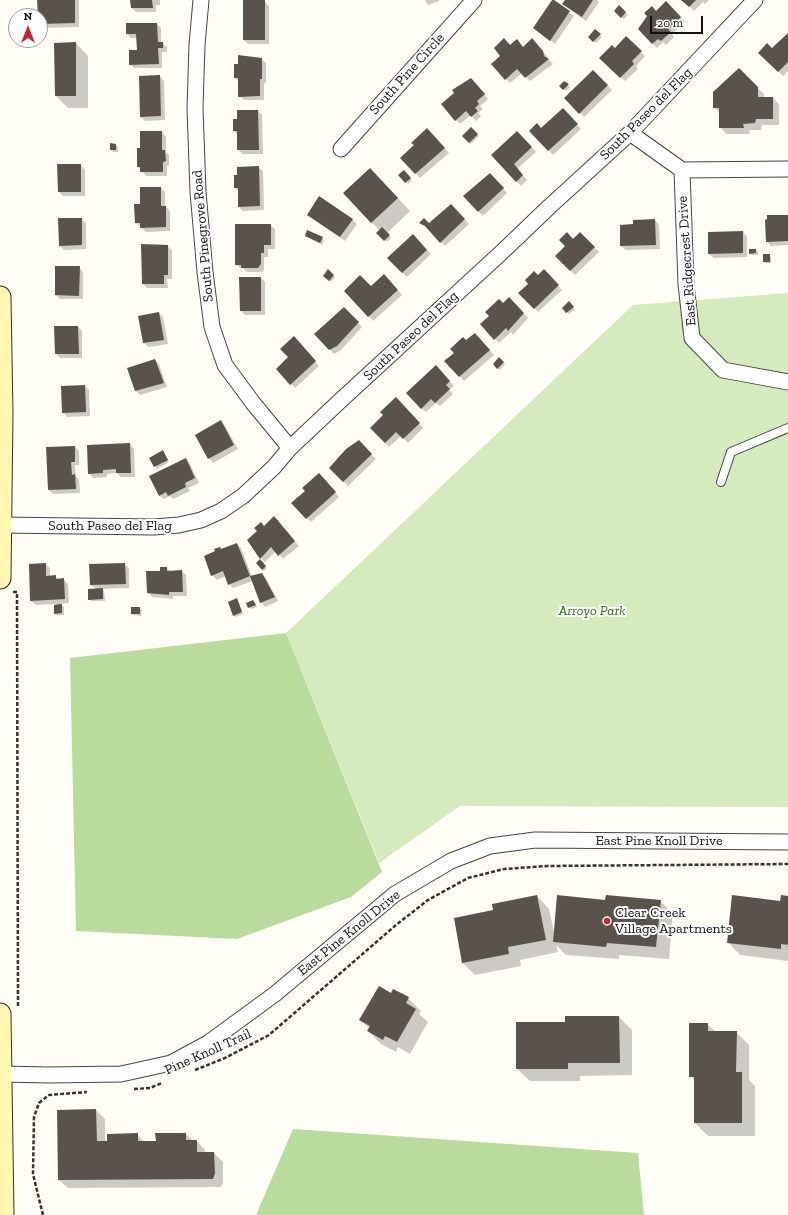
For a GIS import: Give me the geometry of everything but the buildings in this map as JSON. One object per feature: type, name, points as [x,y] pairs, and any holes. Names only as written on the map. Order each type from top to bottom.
[{"type":"main road","points":[[0,297],[2,414],[0,578]]},
{"type":"main road","points":[[2,1215],[0,1074],[9,1013]]},
{"type":"street","name":"South Pinegrove Road","points":[[201,0],[197,45],[195,108],[198,192],[205,272],[212,327],[225,365],[253,403],[290,448]]},
{"type":"street","name":"South Pine Circle","points":[[341,149],[474,0]]},
{"type":"street","name":"South Paseo del Flag","points":[[0,525],[154,528],[179,525],[201,520],[221,511],[243,496],[274,467],[290,448],[630,133],[755,0]]},
{"type":"street","points":[[630,133],[682,170],[788,169]]},
{"type":"street","name":"East Ridgecrest Drive","points":[[682,170],[686,284],[692,338],[723,370],[788,382]]},
{"type":"street","name":"East Pine Knoll Drive","points":[[0,1074],[121,1074],[171,1062],[208,1043],[274,994],[395,894],[452,861],[490,846],[535,840],[788,842]]},
{"type":"lane","points":[[721,482],[731,452],[788,428]]},
{"type":"path","points":[[9,1013],[17,592]]},
{"type":"path","name":"Pine Knoll Trail","points":[[191,1072],[225,1058],[270,1035],[396,925],[428,900],[468,878],[504,869],[547,866],[788,864]]},
{"type":"path","name":"Pine Knoll Trail","points":[[126,1090],[150,1088],[164,1083]]},
{"type":"path","points":[[43,1215],[33,1174],[34,1117],[39,1103],[48,1095],[88,1092]]},
{"type":"green space","name":"Arroyo Park","points":[[788,293],[788,807],[460,806],[379,863],[286,633],[633,305]]},
{"type":"green space","points":[[286,633],[382,872],[351,897],[237,939],[76,931],[70,658]]},
{"type":"green space","points":[[293,1129],[638,1153],[644,1215],[256,1215]]},
{"type":"place","name":"Clear Creek Village Apartments","points":[[607,921]]}]
